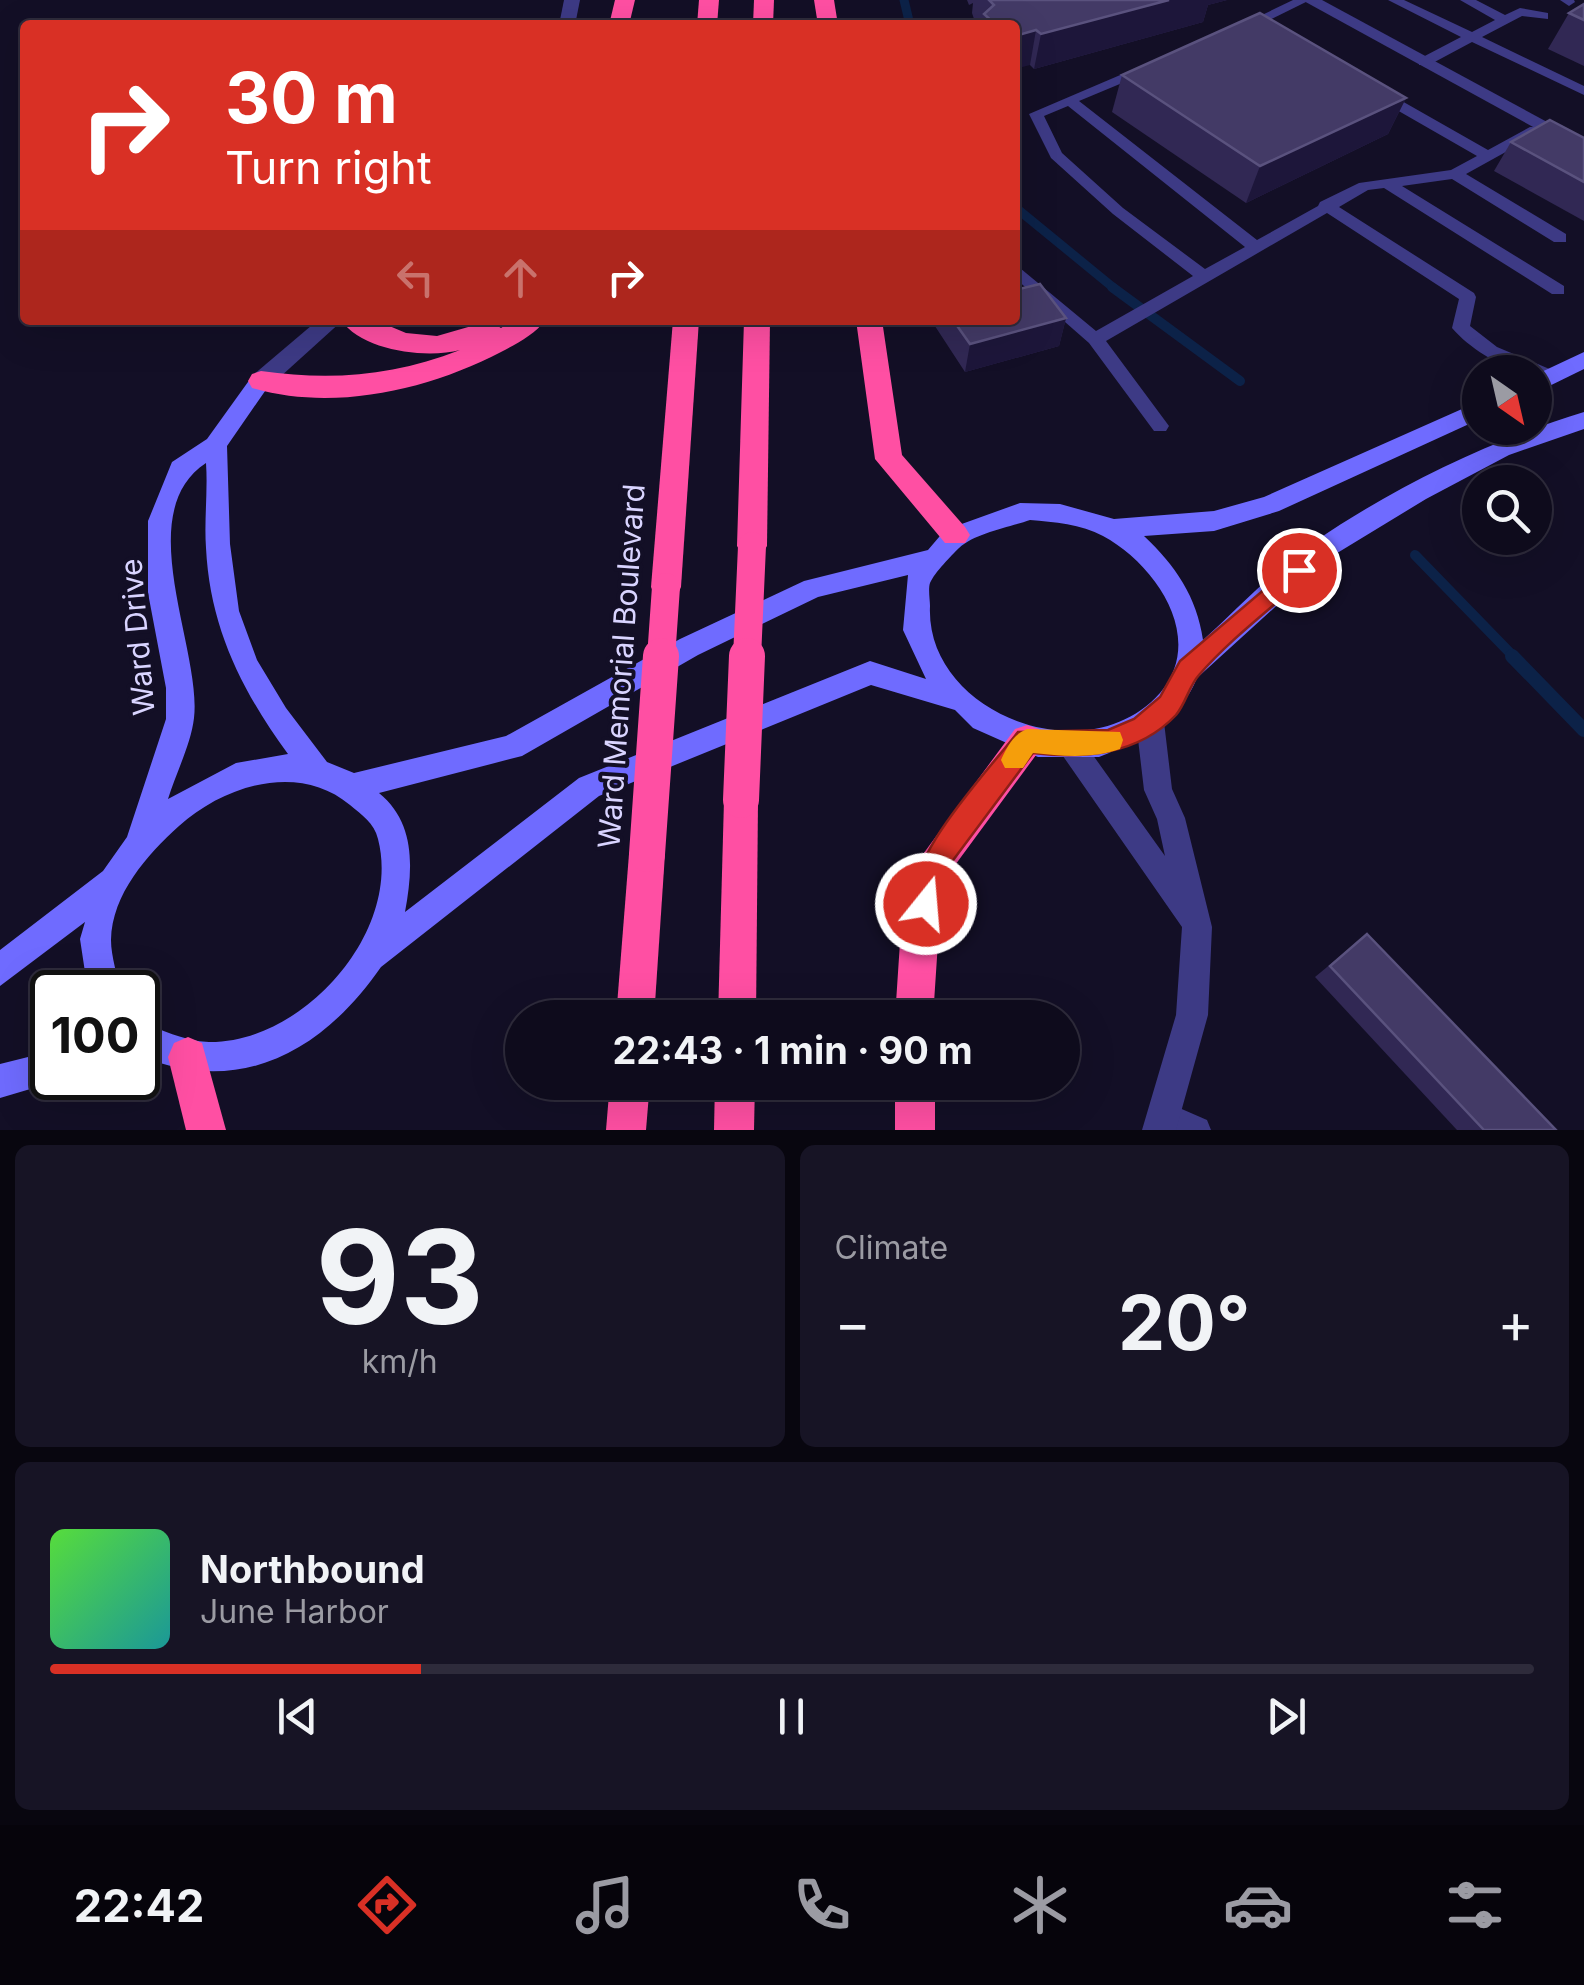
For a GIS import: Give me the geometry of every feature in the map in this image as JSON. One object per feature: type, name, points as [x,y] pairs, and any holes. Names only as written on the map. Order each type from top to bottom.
[{"type":"highway","points":[[364,325],[400,342],[426,348],[459,343],[494,325]]},
{"type":"highway","points":[[261,382],[298,388],[413,380],[456,366],[524,325]]},
{"type":"highway","name":"Ward Memorial Boulevard","points":[[636,1000],[686,325]]},
{"type":"highway","points":[[736,1000],[757,325]]},
{"type":"highway","points":[[870,325],[889,459],[955,534]]},
{"type":"highway","points":[[915,1000],[919,942],[933,866],[1027,740]]},
{"type":"highway","points":[[188,1057],[206,1130]]},
{"type":"highway","points":[[626,1130],[628,1100]]},
{"type":"highway","points":[[734,1130],[735,1100]]},
{"type":"highway","points":[[914,1100],[915,1130]]},
{"type":"main road","points":[[1552,377],[1584,360]]},
{"type":"main road","name":"Ward Drive","points":[[140,840],[180,719],[179,688],[161,593],[160,520],[180,468],[215,445],[261,382]]},
{"type":"main road","points":[[1112,529],[1214,521],[1271,504],[1462,417]]},
{"type":"main road","points":[[1189,669],[1191,628],[1177,589],[1150,554],[1112,529],[1071,515],[1029,510],[989,518],[955,534],[929,560],[915,592],[914,628],[927,665],[953,699],[987,724],[1027,740],[1070,746],[1109,741],[1150,722],[1169,705],[1189,669],[1320,552],[1418,492],[1501,449],[1584,420]]},
{"type":"main road","points":[[215,445],[220,471],[218,545],[228,626],[255,690],[316,770]]},
{"type":"main road","points":[[356,786],[512,747],[689,647],[812,588],[929,560]]},
{"type":"main road","points":[[160,1048],[188,1057],[239,1054],[290,1035],[336,1002],[373,956],[589,787],[870,673],[953,699]]},
{"type":"main road","points":[[96,970],[96,928],[112,882],[140,840],[178,806],[221,782],[270,768],[316,770],[356,786],[384,816],[398,858],[395,906],[373,956]]},
{"type":"main road","points":[[0,970],[112,882]]},
{"type":"main road","points":[[0,1081],[30,1073]]},
{"type":"street","points":[[1307,0],[1584,150]]},
{"type":"street","name":"Ward Drive","points":[[261,382],[326,325]]},
{"type":"street","points":[[1150,722],[1158,790],[1171,818],[1197,928],[1192,1015],[1160,1122]]},
{"type":"street","points":[[1070,746],[1197,928]]},
{"type":"lane","points":[[1221,37],[1307,0]]},
{"type":"lane","points":[[1394,0],[1469,39],[1499,47],[1584,90]]},
{"type":"lane","points":[[1466,0],[1505,20]]},
{"type":"lane","points":[[1424,62],[1520,9],[1543,16]]},
{"type":"lane","points":[[1254,23],[1271,32]]},
{"type":"lane","points":[[1154,65],[1036,114],[1056,156],[1118,211],[1202,275]]},
{"type":"lane","points":[[1371,90],[1488,156]]},
{"type":"lane","points":[[1070,100],[1254,245]]},
{"type":"lane","points":[[1095,338],[1364,186],[1455,174],[1541,126]]},
{"type":"lane","points":[[1455,174],[1560,238]]},
{"type":"lane","points":[[1387,183],[1558,290]]},
{"type":"lane","points":[[1325,205],[1468,297],[1461,328],[1499,355]]},
{"type":"lane","points":[[1020,272],[1095,338],[1160,426]]},
{"type":"lane","points":[[1160,1122],[1198,1130]]},
{"type":"building","points":[[989,0],[1169,0],[1041,34],[1036,30],[1020,35],[1020,20],[991,20],[984,14],[994,5]]},
{"type":"building","points":[[1584,4],[1584,20],[1569,13]]},
{"type":"building","points":[[1260,13],[1406,98],[1260,166],[1122,75]]},
{"type":"building","points":[[1550,120],[1584,138],[1584,182],[1511,142]]},
{"type":"building","points":[[1040,284],[1066,318],[970,344],[957,325],[1020,325],[1020,289]]},
{"type":"building","points":[[1367,934],[1556,1130],[1484,1130],[1330,966]]},
{"type":"waterway","points":[[904,0],[909,20]]},
{"type":"waterway","points":[[1020,211],[1115,289]]},
{"type":"waterway","points":[[1112,287],[1240,381]]},
{"type":"waterway","points":[[1415,555],[1515,658]]},
{"type":"waterway","points":[[1512,656],[1584,730]]},
{"type":"slow traffic","points":[[1014,760],[1027,740],[1070,746],[1111,740]]},
{"type":"route","points":[[926,904],[933,866],[972,819],[1027,740],[1070,746],[1109,741],[1143,727],[1169,705],[1189,669],[1299,570]]}]
